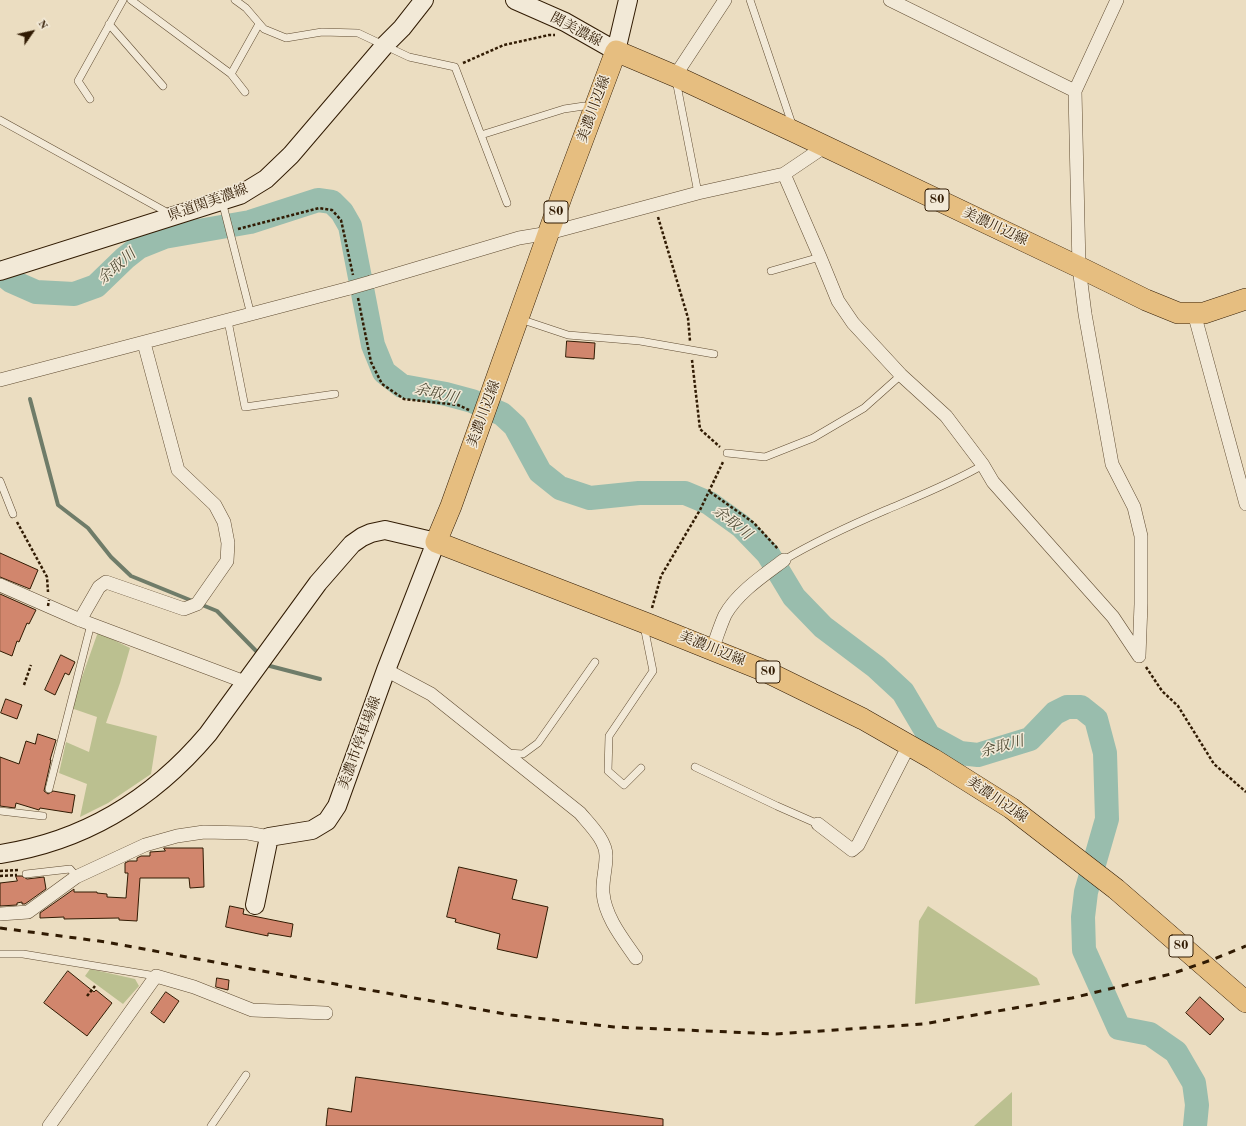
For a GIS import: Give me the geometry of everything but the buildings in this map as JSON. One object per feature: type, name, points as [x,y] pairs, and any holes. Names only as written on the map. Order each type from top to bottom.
[{"type":"main road","points":[[385,45],[402,28],[424,0]]},
{"type":"main road","name":"関美濃線","points":[[515,0],[565,22],[616,51]]},
{"type":"main road","points":[[616,51],[628,0]]},
{"type":"main road","name":"県道関美濃線","points":[[0,271],[240,195],[266,179],[291,155],[385,45]]},
{"type":"main road","name":"美濃川辺線","points":[[1246,299],[1204,313],[1178,313],[1146,300],[1080,267],[675,76],[616,51],[436,542],[646,623],[765,671],[863,719],[909,745],[1007,805],[1073,854],[1116,889],[1246,1002]]},
{"type":"main road","points":[[0,854],[37,847],[79,833],[131,804],[162,781],[200,744],[318,582],[346,550],[362,537],[371,533],[385,530],[436,542]]},
{"type":"main road","name":"美濃市停車場線","points":[[269,837],[312,830],[327,821],[337,806],[386,670],[436,542]]},
{"type":"main road","points":[[254,905],[269,837]]},
{"type":"street","points":[[675,76],[725,0]]},
{"type":"street","points":[[890,0],[1075,91]]},
{"type":"street","points":[[1117,0],[1075,91],[1080,267],[1085,314],[1112,464],[1134,507],[1141,536],[1139,656]]},
{"type":"street","points":[[0,380],[354,287],[519,238],[549,233],[698,193],[784,174],[824,147]]},
{"type":"street","points":[[784,174],[838,301],[852,323],[901,375],[946,416],[983,465],[993,482],[1113,617],[1139,656]]},
{"type":"street","points":[[1194,313],[1246,504]]},
{"type":"street","points":[[85,622],[99,587],[106,582],[184,609],[200,600],[227,561],[228,543],[224,522],[216,505],[178,470],[144,343]]},
{"type":"street","points":[[712,650],[725,615],[741,595],[766,573],[784,560]]},
{"type":"street","points":[[0,585],[85,622],[245,682]]},
{"type":"street","points":[[386,670],[431,694],[580,813],[599,836],[607,855],[603,893],[608,913],[636,958]]},
{"type":"street","points":[[818,824],[852,850],[858,845],[909,745]]},
{"type":"street","points":[[0,914],[28,912],[77,877],[145,845],[177,836],[204,832],[248,833],[269,837]]},
{"type":"street","points":[[49,1126],[156,976],[194,987],[252,1010],[326,1013]]},
{"type":"lane","points":[[90,99],[78,81],[123,0]]},
{"type":"lane","points":[[131,0],[231,74],[245,92]]},
{"type":"lane","points":[[235,0],[246,8],[264,30],[286,38],[322,32],[358,33],[409,57],[455,67],[507,203]]},
{"type":"lane","points":[[750,0],[795,132]]},
{"type":"lane","points":[[109,24],[163,86]]},
{"type":"lane","points":[[231,74],[259,24]]},
{"type":"lane","points":[[675,76],[698,193]]},
{"type":"lane","points":[[481,135],[564,109],[584,106],[594,109]]},
{"type":"lane","points":[[0,120],[174,216]]},
{"type":"lane","points":[[222,201],[251,315]]},
{"type":"lane","points":[[771,271],[820,257]]},
{"type":"lane","points":[[518,318],[568,335],[640,340],[714,354]]},
{"type":"lane","points":[[228,321],[245,406],[335,394]]},
{"type":"lane","points":[[727,453],[765,457],[813,438],[864,408],[901,375]]},
{"type":"lane","points":[[784,560],[849,527],[952,482],[983,465]]},
{"type":"lane","points":[[0,482],[13,514]]},
{"type":"lane","points":[[49,789],[85,622]]},
{"type":"lane","points":[[641,768],[624,785],[608,771],[609,736],[653,671],[646,623]]},
{"type":"lane","points":[[504,753],[523,754],[538,743],[595,662]]},
{"type":"lane","points":[[694,767],[818,824]]},
{"type":"lane","points":[[0,811],[43,816]]},
{"type":"lane","points":[[26,874],[70,869],[77,877]]},
{"type":"lane","points":[[0,954],[23,954],[156,976]]},
{"type":"lane","points":[[211,1126],[246,1075]]},
{"type":"path","points":[[455,67],[504,45],[548,35],[556,35]]},
{"type":"path","points":[[646,623],[661,576],[710,492],[727,453],[700,429],[688,318],[654,205]]},
{"type":"path","points":[[230,231],[319,208],[332,210],[341,220],[371,362],[382,384],[404,399],[458,405],[483,415]]},
{"type":"path","points":[[710,492],[754,523],[777,546],[784,560]]},
{"type":"path","points":[[13,514],[47,577],[49,600],[48,606]]},
{"type":"path","points":[[1139,656],[1162,691],[1178,706],[1214,764],[1246,792]]},
{"type":"path","points":[[24,684],[31,665]]},
{"type":"path","points":[[0,872],[24,870],[26,874]]},
{"type":"path","points":[[0,876],[26,874]]},
{"type":"path","points":[[87,996],[95,986]]},
{"type":"green space","points":[[98,632],[130,648],[106,723],[157,736],[151,774],[108,803],[80,817],[87,784],[59,773],[66,742],[89,752],[97,717],[71,708]]},
{"type":"green space","points":[[928,906],[1037,978],[1040,985],[915,1004],[919,921]]},
{"type":"green space","points":[[90,969],[135,979],[139,986],[123,1004],[85,976]]},
{"type":"green space","points":[[1012,1092],[1012,1126],[974,1126]]},
{"type":"waterway","name":"余取川","points":[[0,272],[11,281],[36,292],[74,294],[96,286],[125,258],[139,247],[164,237],[250,222],[318,200],[332,202],[342,212],[350,226],[373,345],[384,372],[402,386],[446,394],[472,401],[502,414],[515,426],[540,472],[560,488],[590,498],[639,493],[685,493],[709,503],[741,526],[768,554],[794,597],[823,627],[876,667],[903,692],[929,736],[960,753],[978,755],[1030,739],[1055,713],[1067,707],[1081,707],[1096,719],[1105,753],[1107,819],[1086,892],[1083,917],[1084,950],[1119,1028],[1150,1034],[1176,1052],[1194,1083],[1197,1105],[1195,1126]]},
{"type":"waterway","points":[[30,399],[58,505],[88,528],[111,557],[131,576],[217,611],[260,655]]},
{"type":"waterway","points":[[266,662],[270,666],[320,679]]},
{"type":"railway","points":[[0,928],[106,942],[511,1015],[614,1027],[776,1034],[923,1024],[1072,998],[1171,974],[1246,946]]}]
